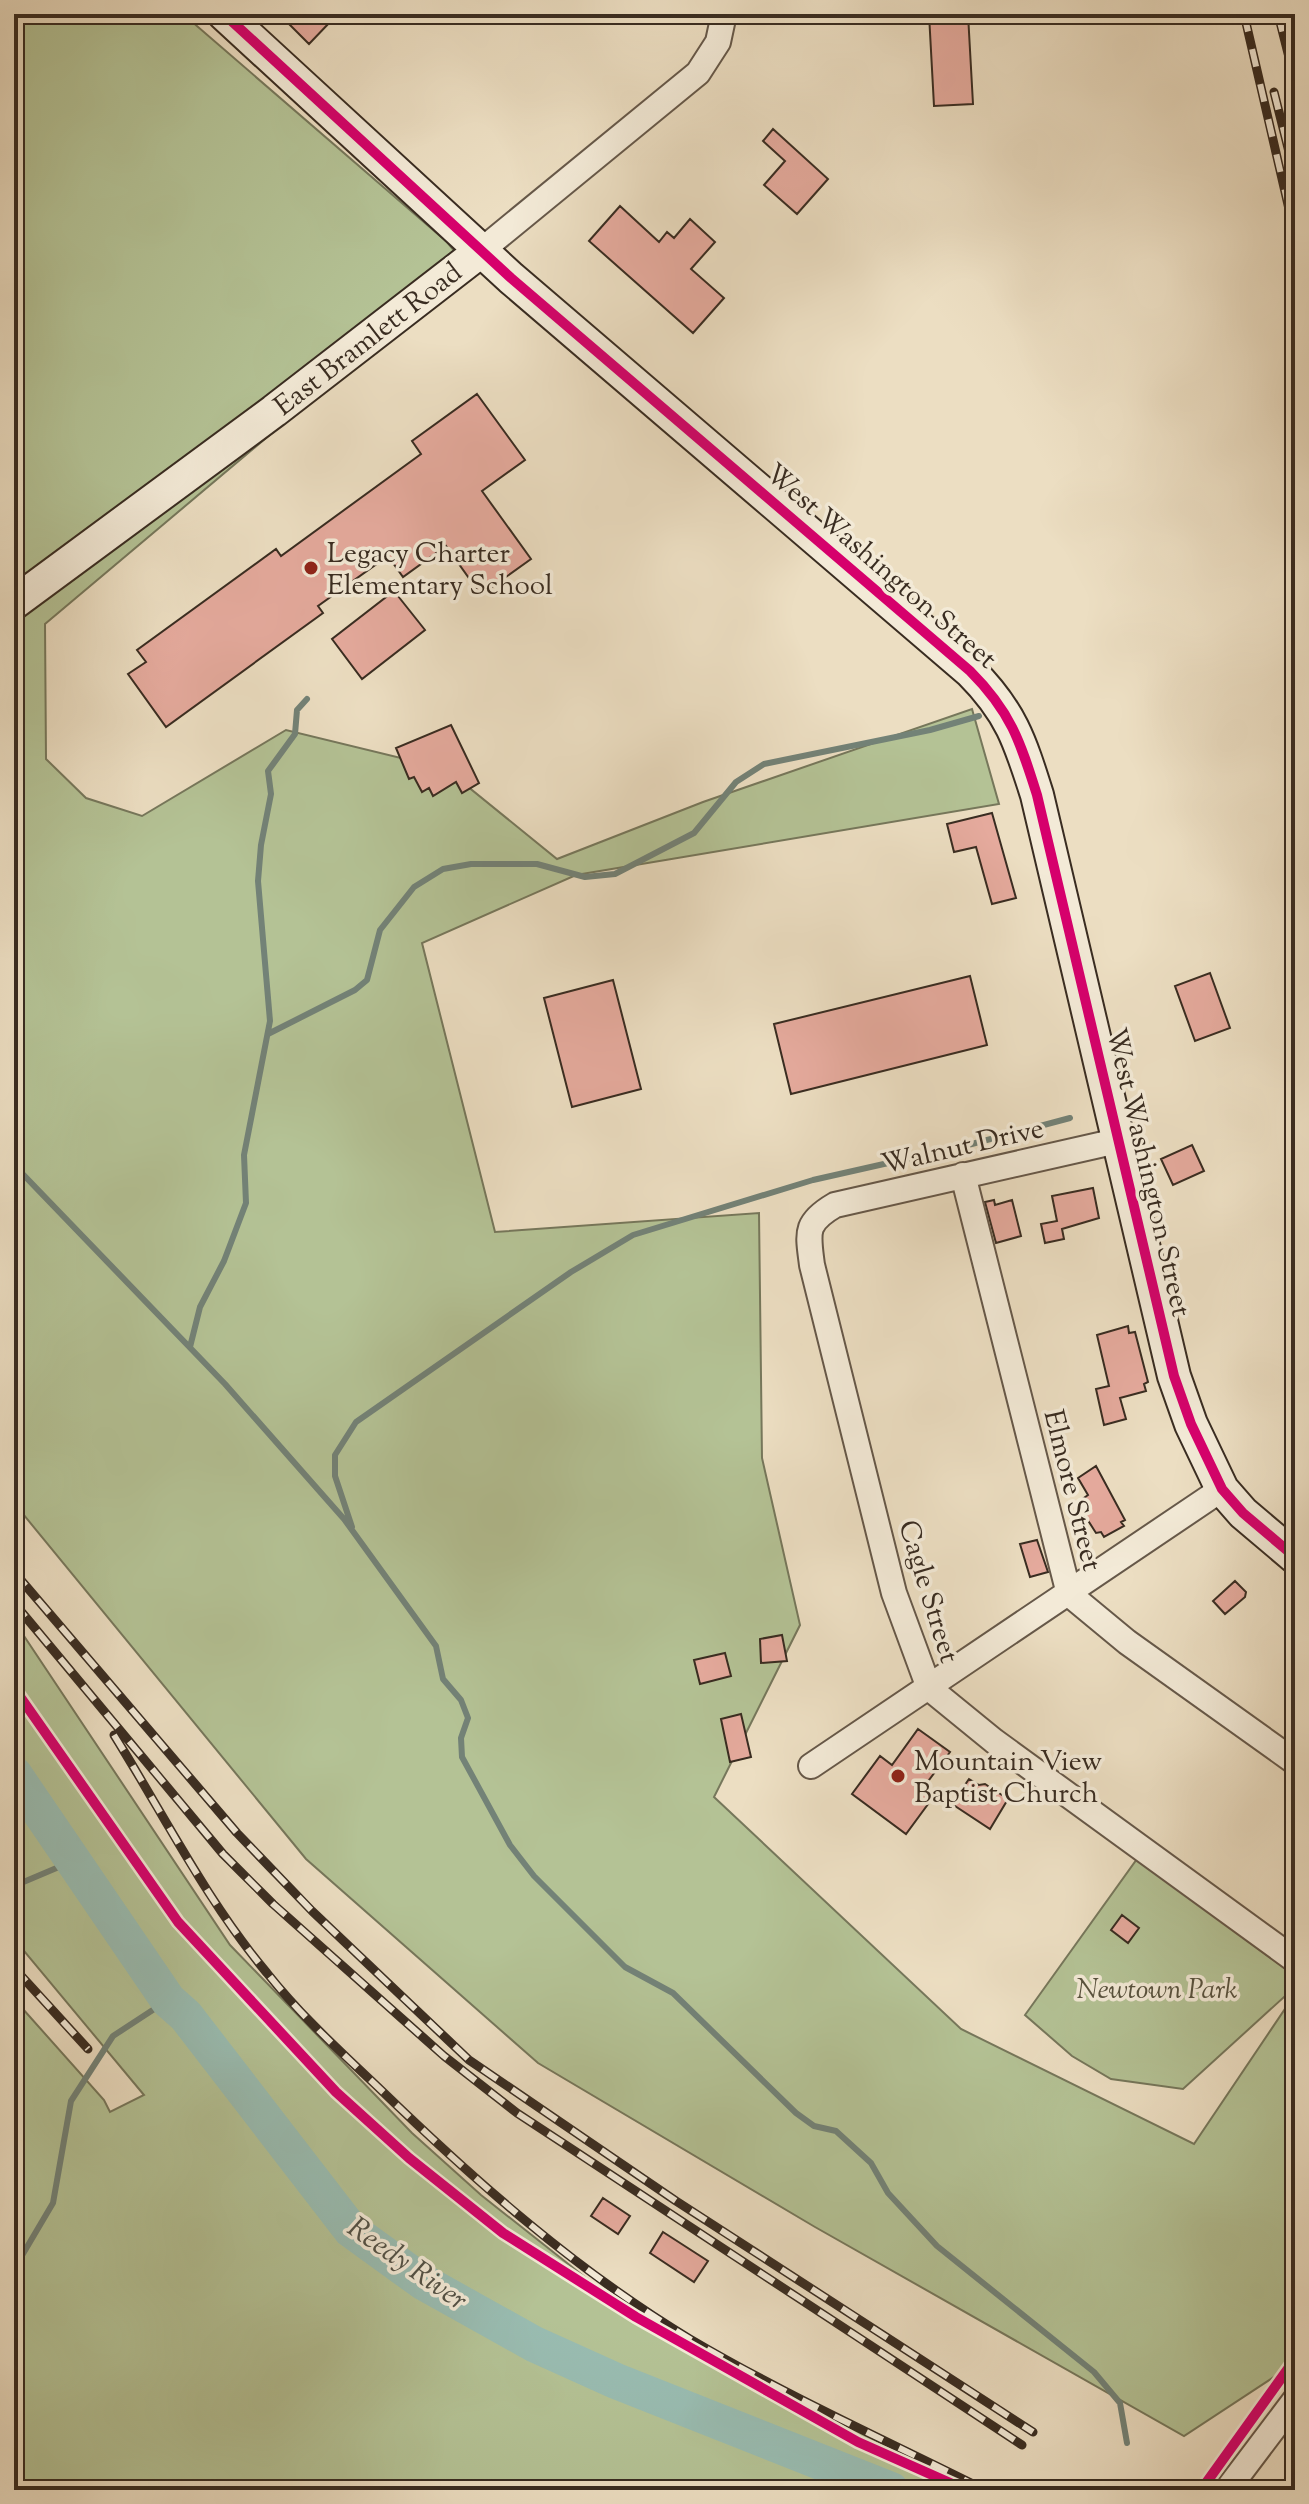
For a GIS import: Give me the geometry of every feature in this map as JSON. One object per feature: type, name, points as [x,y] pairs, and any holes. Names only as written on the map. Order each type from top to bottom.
[{"type":"street","name":"West Washington Street","points":[[224,14],[482,250],[970,671],[998,699],[1021,744],[1037,795],[1174,1376],[1191,1424],[1222,1489],[1243,1513],[1295,1557]]},
{"type":"street","name":"East Bramlett Road","points":[[14,603],[274,411],[482,250],[698,73],[718,42],[724,14]]},
{"type":"street","name":"Walnut Drive","points":[[822,1213],[835,1205],[1117,1141]]},
{"type":"street","name":"Elmore Street","points":[[963,1175],[1069,1594],[1127,1642],[1295,1762]]},
{"type":"street","name":"Cagle Street","points":[[822,1213],[813,1220],[808,1233],[812,1265],[894,1593],[929,1688],[994,1741],[1295,1960]]},
{"type":"street","points":[[811,1766],[1222,1489]]},
{"type":"street","points":[[1227,2490],[1295,2400]]},
{"type":"green space","points":[[14,14],[183,14],[447,242],[468,268],[45,624],[46,759],[86,798],[142,816],[286,730],[446,769],[557,859],[703,802],[972,709],[999,804],[576,875],[422,943],[495,1232],[759,1213],[762,1458],[800,1625],[714,1797],[961,2029],[1194,2144],[1295,1994],[1295,2347],[1280,2373],[1184,2436],[815,2227],[538,2063],[306,1859],[14,1503]]},
{"type":"green space","points":[[14,1621],[230,1945],[412,2133],[481,2195],[586,2278],[676,2340],[977,2490],[14,2490],[14,1999],[104,2100],[110,2112],[144,2095],[14,1939]]},
{"type":"green space","name":"Newtown Park","points":[[1137,1859],[1295,1976],[1295,1987],[1183,2089],[1111,2079],[1072,2056],[1025,2015]]},
{"type":"building","points":[[279,14],[323,14],[331,21],[309,44]]},
{"type":"building","points":[[929,14],[968,14],[973,104],[934,106]]},
{"type":"building","points":[[773,129],[828,179],[797,214],[764,185],[785,161],[763,141]]},
{"type":"building","points":[[620,206],[659,242],[667,232],[674,238],[690,219],[715,242],[691,269],[724,298],[693,333],[589,241]]},
{"type":"building","name":"Legacy Charter Elementary School","points":[[477,394],[525,460],[482,491],[531,559],[481,595],[446,546],[403,577],[388,556],[318,606],[323,613],[166,727],[128,674],[146,662],[137,650],[276,549],[281,556],[421,454],[412,441]]},
{"type":"building","points":[[394,591],[425,630],[362,679],[332,639]]},
{"type":"building","points":[[451,725],[479,783],[462,793],[456,782],[433,796],[429,788],[422,792],[414,777],[409,779],[396,748]]},
{"type":"building","points":[[992,813],[1016,898],[992,904],[976,847],[954,852],[947,824]]},
{"type":"building","points":[[1210,973],[1230,1028],[1195,1041],[1175,986]]},
{"type":"building","points":[[970,976],[987,1045],[791,1094],[774,1024]]},
{"type":"building","points":[[613,980],[641,1089],[572,1107],[544,998]]},
{"type":"building","points":[[1192,1145],[1204,1171],[1173,1185],[1161,1159]]},
{"type":"building","points":[[1093,1188],[1099,1218],[1062,1229],[1064,1239],[1045,1243],[1041,1224],[1057,1221],[1052,1196]]},
{"type":"building","points":[[994,1200],[995,1205],[1012,1200],[1021,1236],[996,1243],[985,1202]]},
{"type":"building","points":[[1128,1326],[1129,1333],[1135,1332],[1148,1382],[1144,1384],[1146,1391],[1120,1398],[1126,1419],[1104,1425],[1096,1389],[1109,1386],[1097,1335]]},
{"type":"building","points":[[1096,1466],[1125,1520],[1121,1522],[1124,1526],[1104,1537],[1101,1532],[1096,1533],[1082,1511],[1086,1508],[1081,1500],[1088,1495],[1078,1478]]},
{"type":"building","points":[[1037,1540],[1048,1572],[1030,1577],[1020,1544]]},
{"type":"building","points":[[1235,1581],[1246,1592],[1245,1597],[1225,1614],[1213,1601]]},
{"type":"building","points":[[782,1635],[787,1661],[761,1663],[760,1639]]},
{"type":"building","points":[[725,1653],[731,1676],[700,1684],[694,1660]]},
{"type":"building","points":[[741,1714],[751,1757],[730,1762],[721,1719]]},
{"type":"building","name":"Mountain View Baptist Church","points":[[918,1729],[950,1752],[923,1788],[934,1796],[906,1834],[852,1794],[880,1756],[892,1765]]},
{"type":"building","points":[[969,1779],[979,1785],[985,1784],[1008,1799],[990,1829],[952,1804]]},
{"type":"building","points":[[1122,1915],[1139,1928],[1128,1943],[1111,1930]]},
{"type":"building","points":[[603,2198],[630,2216],[618,2234],[591,2216]]},
{"type":"building","points":[[663,2232],[708,2261],[694,2282],[650,2253]]},
{"type":"waterway","points":[[190,1347],[200,1307],[224,1261],[246,1203],[244,1155],[270,1021],[258,881],[271,794],[268,771],[295,734],[297,710],[307,699]]},
{"type":"waterway","points":[[268,1034],[355,990],[367,980],[380,930],[414,887],[443,869],[471,864],[537,864],[585,877],[615,874],[694,833],[736,782],[764,764],[930,730],[979,716]]},
{"type":"waterway","points":[[352,1527],[335,1476],[335,1455],[356,1422],[571,1272],[633,1235],[813,1180],[1070,1118]]},
{"type":"waterway","points":[[14,1165],[225,1384],[344,1519],[436,1646],[443,1679],[461,1700],[468,1718],[461,1738],[462,1757],[510,1845],[534,1876],[625,1967],[673,1993],[796,2113],[814,2126],[836,2131],[871,2163],[888,2193],[937,2246],[1094,2372],[1120,2403],[1127,2443]]},
{"type":"waterway","name":"Reedy River","points":[[14,1774],[168,2000],[186,2016],[351,2230],[423,2282],[534,2344],[616,2381],[891,2490]]},
{"type":"waterway","points":[[14,1886],[73,1861]]},
{"type":"waterway","points":[[14,2269],[53,2203],[71,2101],[113,2036],[168,2000]]},
{"type":"railway","points":[[1244,14],[1295,235]]},
{"type":"railway","points":[[1278,14],[1295,81]]},
{"type":"railway","points":[[1274,92],[1295,176]]},
{"type":"railway","points":[[14,1572],[237,1833],[312,1911],[469,2060],[676,2201],[1033,2432]]},
{"type":"railway","points":[[14,1603],[223,1854],[273,1904],[444,2056],[517,2113],[1022,2445]]},
{"type":"railway","points":[[114,1735],[205,1887],[280,1989],[336,2048],[490,2191],[607,2284],[690,2339],[799,2398],[985,2490]]},
{"type":"railway","points":[[14,1968],[88,2049]]},
{"type":"cycle path","points":[[224,14],[511,278],[970,671],[1005,714],[1037,795],[1174,1376],[1191,1424],[1222,1489],[1243,1513],[1295,1557]]},
{"type":"cycle path","points":[[14,1688],[178,1922],[336,2092],[409,2158],[503,2233],[636,2317],[858,2442],[966,2490]]},
{"type":"cycle path","points":[[1201,2490],[1295,2359]]},
{"type":"place","name":"Legacy Charter Elementary School","points":[[311,568]]},
{"type":"place","name":"Mountain View Baptist Church","points":[[898,1776]]}]
